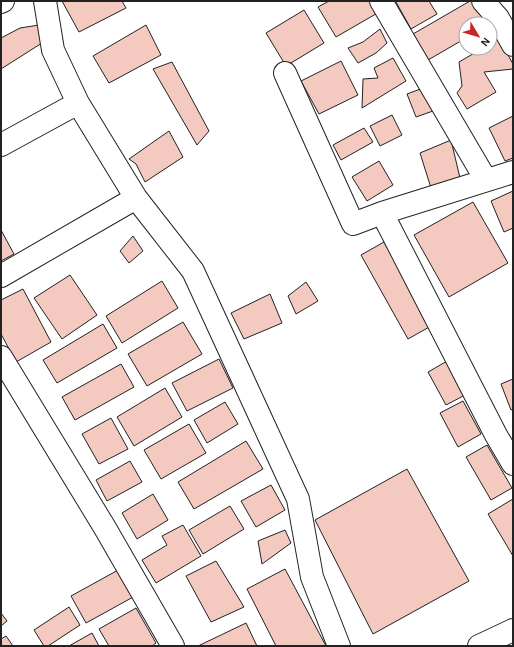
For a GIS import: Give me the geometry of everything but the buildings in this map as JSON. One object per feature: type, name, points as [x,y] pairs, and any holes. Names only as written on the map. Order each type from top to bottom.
[{"type":"street","points":[[46,1],[53,50],[78,103],[136,198],[193,271],[298,499],[312,577],[339,646]]},
{"type":"street","points":[[381,1],[486,180]]},
{"type":"street","points":[[483,1],[505,14],[513,45]]},
{"type":"street","points":[[285,74],[353,224],[382,213],[513,172]]},
{"type":"street","points":[[1,145],[78,103]]},
{"type":"street","points":[[1,276],[136,198]]},
{"type":"street","points":[[382,213],[496,435],[513,464]]},
{"type":"street","points":[[1,357],[105,528],[173,646]]}]
